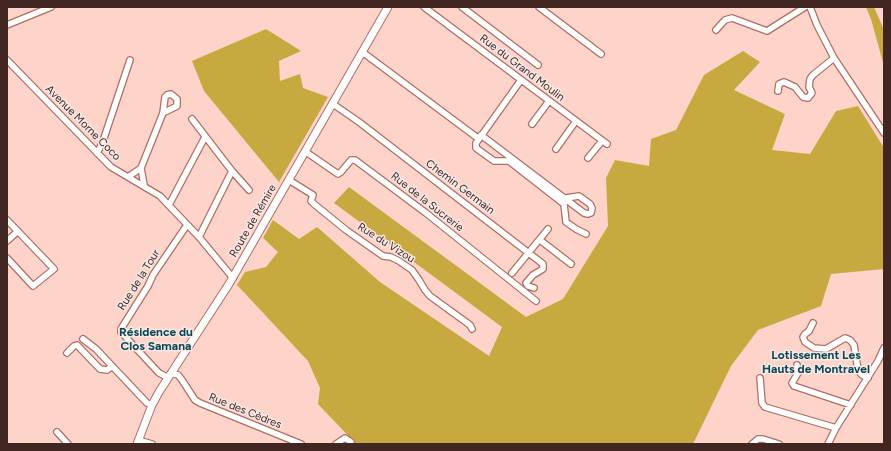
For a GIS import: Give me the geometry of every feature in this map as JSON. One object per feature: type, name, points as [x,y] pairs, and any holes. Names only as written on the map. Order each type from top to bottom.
[{"type":"main road","name":"Route de Rémire","points":[[138,442],[152,405],[169,376],[233,278],[388,7]]},
{"type":"street","points":[[7,25],[32,11],[51,7]]},
{"type":"street","name":"Rue du Grand Moulin","points":[[424,7],[604,142],[588,158]]},
{"type":"street","points":[[462,7],[538,65]]},
{"type":"street","points":[[539,7],[601,54]]},
{"type":"street","points":[[716,30],[725,20],[732,18],[767,31],[805,7]]},
{"type":"street","points":[[810,7],[817,25],[834,58],[884,133]]},
{"type":"street","points":[[361,53],[365,54],[566,198]]},
{"type":"street","points":[[778,91],[779,84],[784,82],[797,88],[805,98],[810,97],[812,93],[809,87],[810,79],[817,70],[834,58]]},
{"type":"street","name":"Avenue Morne Coco","points":[[7,60],[110,167],[144,185],[160,196],[199,237],[233,278]]},
{"type":"street","points":[[96,152],[102,144],[130,60]]},
{"type":"street","points":[[521,80],[476,143],[476,148],[494,161],[509,161],[564,204],[566,222],[586,234]]},
{"type":"street","points":[[532,124],[549,101]]},
{"type":"street","name":"Chemin Germain","points":[[333,104],[542,264],[543,269],[529,278],[526,283],[528,286],[534,288]]},
{"type":"street","points":[[144,185],[141,168],[163,113]]},
{"type":"street","points":[[192,119],[232,171],[249,190]]},
{"type":"street","points":[[556,149],[576,121]]},
{"type":"street","points":[[169,205],[205,137]]},
{"type":"street","name":"Rue de la Sucrerie","points":[[306,152],[338,174],[351,160],[356,160],[432,218],[536,301]]},
{"type":"street","points":[[128,177],[141,168]]},
{"type":"street","points":[[199,237],[232,171]]},
{"type":"street","name":"Rue du Vizou","points":[[289,180],[313,195],[311,201],[346,230],[383,256],[391,257],[412,270],[430,296],[470,325],[472,330]]},
{"type":"street","points":[[7,220],[54,269],[34,286],[7,258]]},
{"type":"street","name":"Rue de la Tour","points":[[169,376],[158,373],[121,332],[121,328],[148,286],[153,275],[187,225]]},
{"type":"street","points":[[512,273],[548,229]]},
{"type":"street","points":[[7,241],[18,231]]},
{"type":"street","points":[[540,240],[570,264]]},
{"type":"street","points":[[813,324],[803,337],[805,342],[814,348],[826,349],[845,338],[850,340],[854,345],[858,370],[862,375],[868,378]]},
{"type":"street","points":[[83,339],[96,350],[147,403],[152,405]]},
{"type":"street","points":[[66,353],[77,345],[100,369],[106,370],[111,367]]},
{"type":"street","points":[[828,444],[836,428],[878,361],[884,348]]},
{"type":"street","points":[[797,365],[798,373],[792,383],[794,386],[851,405]]},
{"type":"street","name":"Rue des Cèdres","points":[[169,376],[178,376],[195,400],[301,444]]},
{"type":"street","points":[[760,378],[762,403],[765,407],[836,428]]},
{"type":"street","points":[[57,432],[68,444]]},
{"type":"street","points":[[336,444],[345,438],[351,444]]},
{"type":"street","points":[[752,444],[758,439],[763,439],[779,444]]},
{"type":"street","points":[[138,442],[152,444]]},
{"type":"shaded area","points":[[866,7],[874,7],[884,30],[884,66],[871,19]]},
{"type":"shaded area","points":[[266,29],[301,51],[279,61],[280,81],[300,74],[303,88],[328,97],[279,182],[204,91],[192,61]]},
{"type":"shaded area","points":[[743,51],[760,62],[734,90],[785,114],[772,150],[810,154],[836,111],[858,106],[884,148],[884,269],[831,274],[821,306],[758,330],[731,366],[693,444],[356,444],[318,404],[320,388],[308,361],[237,285],[245,272],[266,267],[278,252],[263,238],[273,220],[299,239],[317,227],[380,282],[489,356],[502,327],[334,203],[349,187],[526,317],[563,299],[608,226],[606,178],[615,160],[649,166],[651,139],[676,130],[704,75]]},
{"type":"district","name":"Résidence du Clos Samana","points":[[156,339]]},
{"type":"district","name":"Lotissement Les Hauts de Montravel","points":[[816,362]]}]
